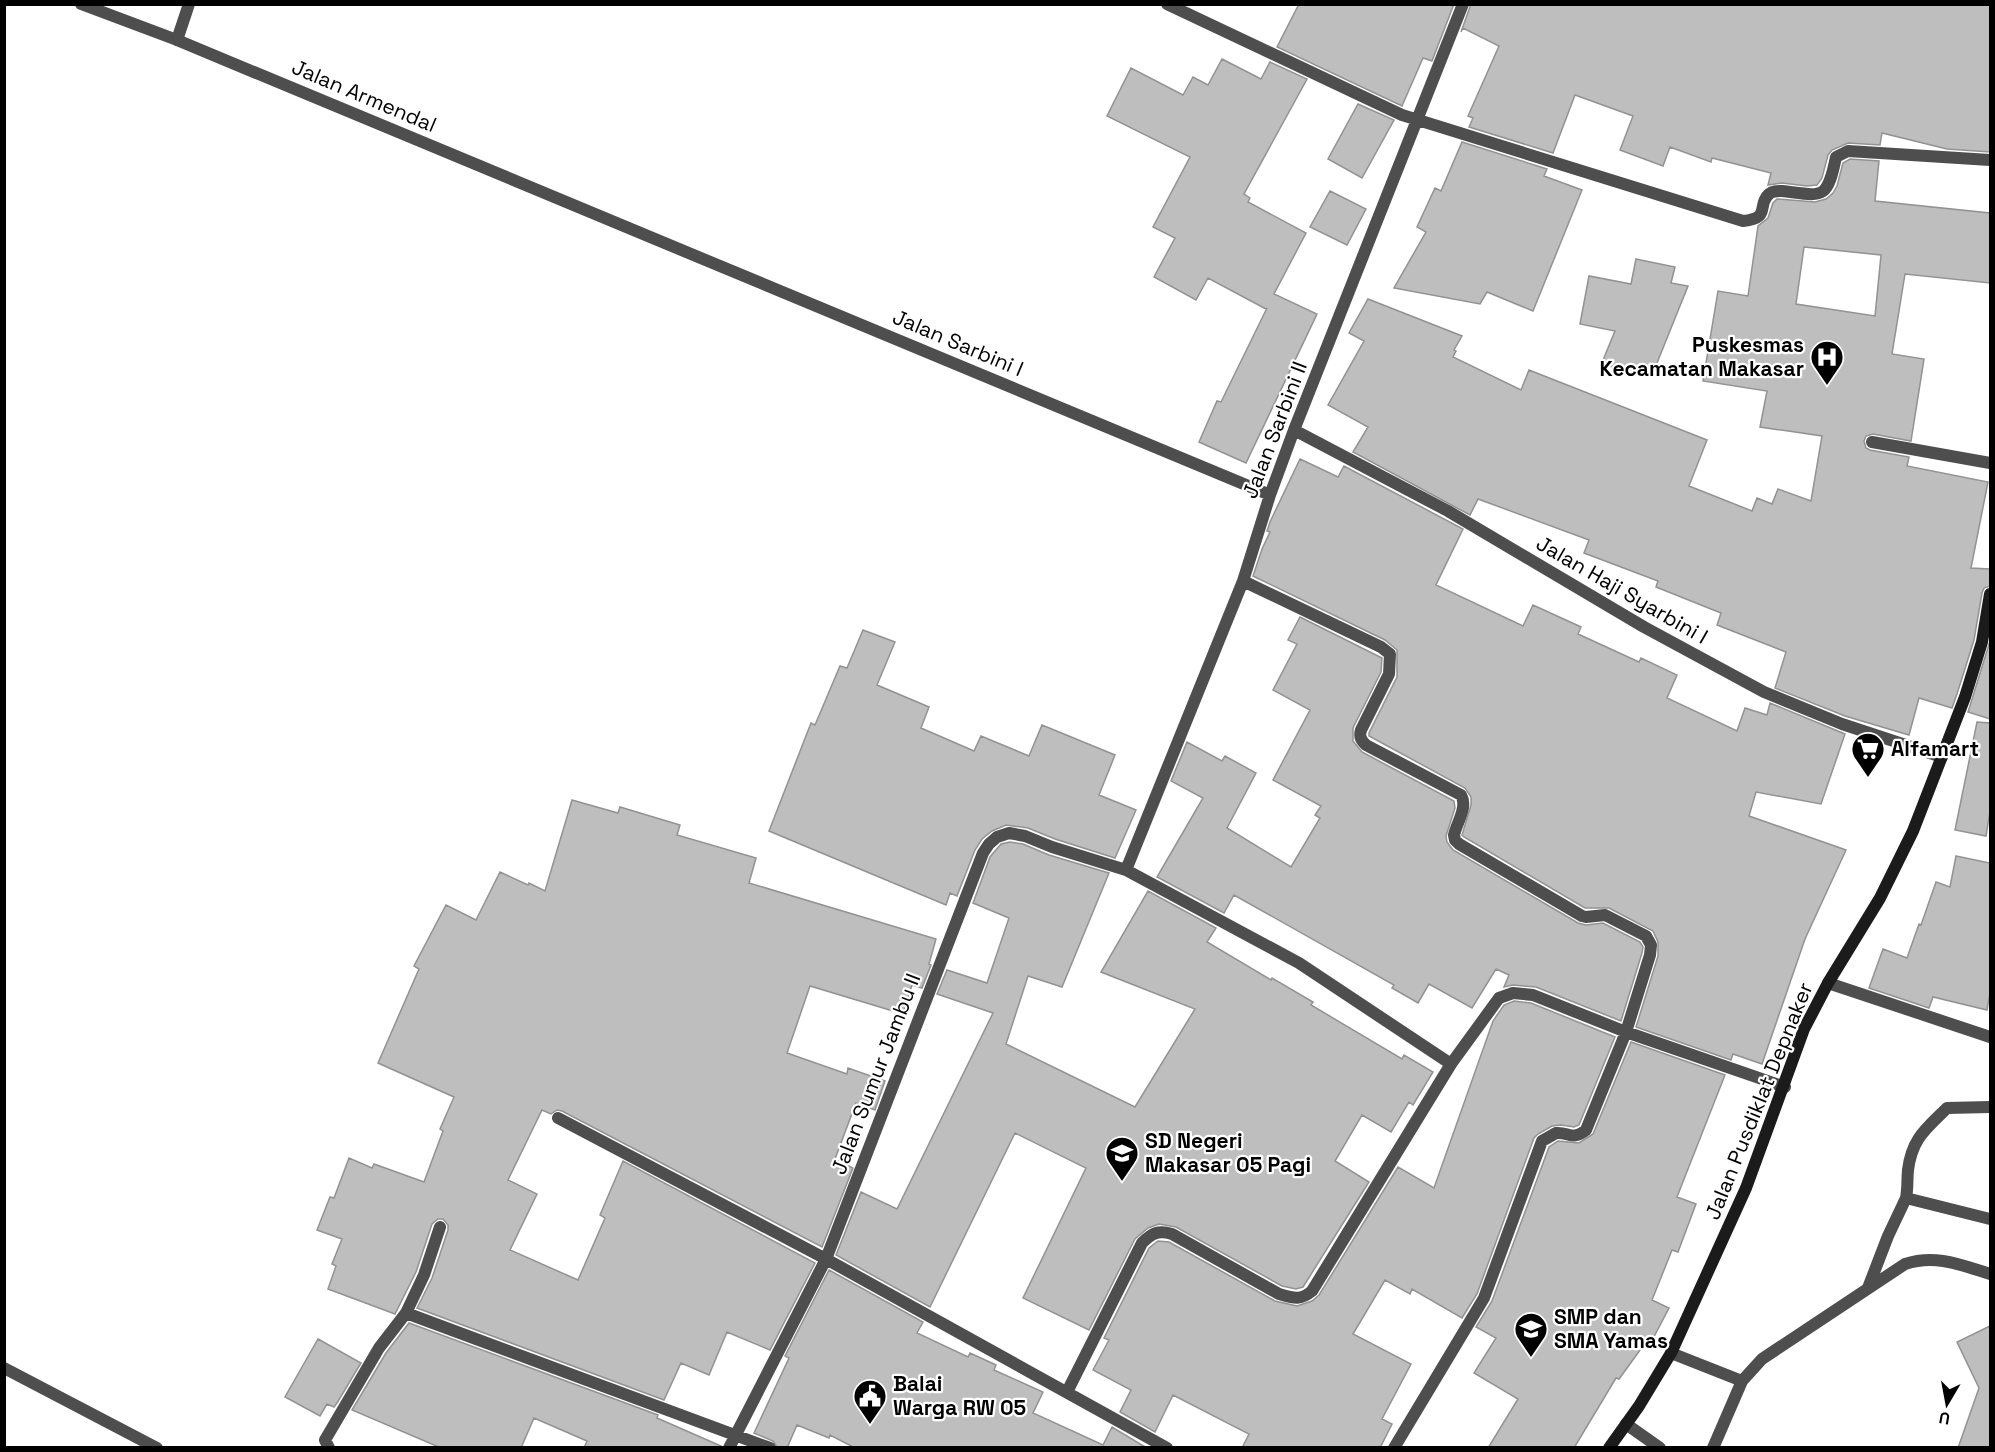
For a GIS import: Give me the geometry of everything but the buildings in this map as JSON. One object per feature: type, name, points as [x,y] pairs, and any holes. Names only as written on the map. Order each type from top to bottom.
[{"type":"street","name":"Jalan Armendal","points":[[81,4],[177,40],[630,227]]},
{"type":"street","points":[[177,40],[189,4]]},
{"type":"street","points":[[1167,4],[1417,120],[1743,221],[1755,220],[1762,214],[1769,193],[1776,191],[1813,195],[1824,192],[1831,182],[1836,157],[1848,151],[1990,160]]},
{"type":"street","name":"Jalan Sarbini II","points":[[1126,870],[1243,581],[1270,495],[1294,430],[1463,4]]},
{"type":"street","name":"Jalan Sarbini I","points":[[630,227],[1270,495]]},
{"type":"street","name":"Jalan Haji Syarbini I","points":[[1294,430],[1448,511],[1644,627],[1764,692],[1842,724],[1942,757]]},
{"type":"street","points":[[1872,442],[1990,463]]},
{"type":"street","points":[[1243,581],[1381,647],[1390,654],[1389,674],[1361,730],[1361,740],[1366,745],[1461,795],[1464,806],[1454,835],[1459,844],[1581,916],[1605,915],[1646,936],[1651,945],[1650,955],[1626,1032],[1586,1130],[1579,1135],[1571,1136],[1556,1133],[1542,1141],[1484,1298],[1394,1448]]},
{"type":"street","name":"Jalan Pusdiklat Depnaker","points":[[1609,1448],[1671,1353],[1746,1188],[1785,1087],[1804,1029],[1828,983],[1880,898],[1913,831],[1965,697],[1983,642],[1990,594]]},
{"type":"street","name":"Jalan Sumur Jambu II","points":[[729,1448],[826,1259],[983,853],[997,837],[1009,833],[1025,836],[1126,870],[1299,963],[1452,1064]]},
{"type":"street","points":[[1828,983],[1990,1037]]},
{"type":"street","points":[[1068,1392],[1142,1243],[1150,1234],[1159,1231],[1172,1234],[1279,1294],[1295,1298],[1305,1297],[1312,1291],[1452,1064],[1499,998],[1513,993],[1533,995],[1626,1032],[1785,1087]]},
{"type":"street","points":[[1868,1288],[1888,1236],[1906,1198],[1909,1186],[1908,1170],[1916,1140],[1947,1108],[1990,1107]]},
{"type":"street","points":[[558,1118],[826,1259],[1164,1447]]},
{"type":"street","points":[[1906,1198],[1990,1219]]},
{"type":"street","points":[[329,1448],[325,1440],[348,1399],[379,1348],[406,1313],[424,1275],[440,1227]]},
{"type":"street","points":[[1713,1448],[1742,1381],[1762,1359],[1905,1264],[1930,1259],[1946,1261],[1990,1274]]},
{"type":"street","points":[[406,1313],[770,1448]]},
{"type":"street","points":[[1671,1353],[1742,1381]]},
{"type":"street","points":[[4,1368],[157,1448]]},
{"type":"street","points":[[1626,1424],[1660,1448]]},
{"type":"place","name":"Puskesmas Kecamatan Makasar","points":[[1827,386]]},
{"type":"place","name":"Alfamart","points":[[1868,778]]},
{"type":"place","name":"SD Negeri Makasar 05 Pagi","points":[[1122,1182]]},
{"type":"place","name":"SMP dan SMA Yamas","points":[[1531,1358]]},
{"type":"place","name":"Balai Warga RW 05","points":[[870,1425]]}]
